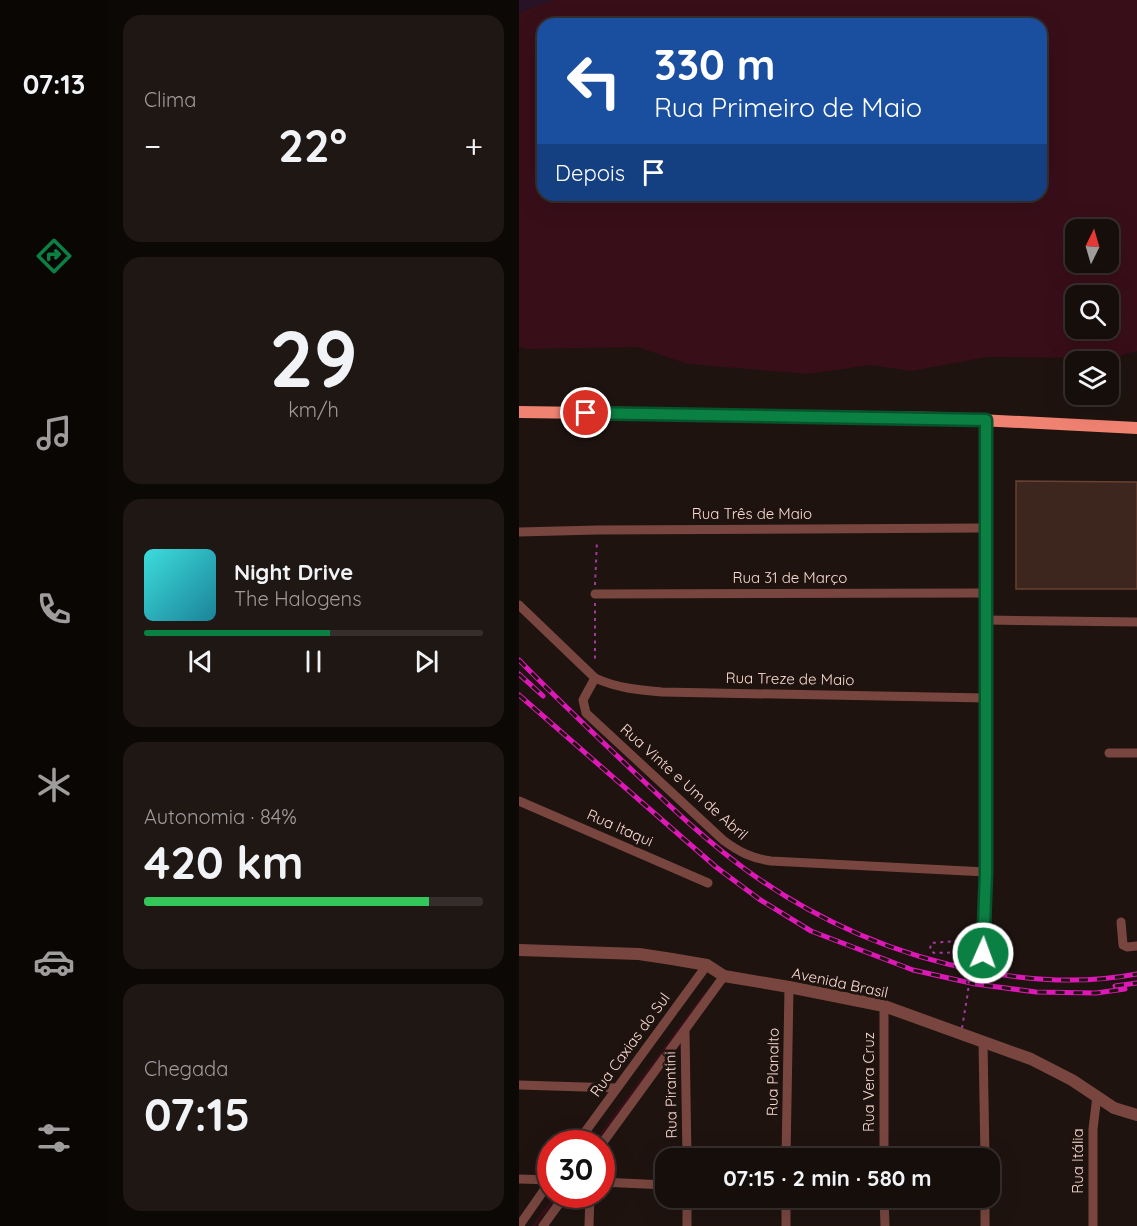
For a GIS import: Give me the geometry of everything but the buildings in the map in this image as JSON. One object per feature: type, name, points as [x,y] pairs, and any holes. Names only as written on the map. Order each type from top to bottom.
[{"type":"main road","points":[[519,412],[986,420],[1137,428]]},
{"type":"street","points":[[983,953],[986,872],[986,420]]},
{"type":"street","name":"Rua Três de Maio","points":[[519,532],[985,528]]},
{"type":"street","name":"Rua 31 de Março","points":[[595,594],[985,593]]},
{"type":"street","points":[[519,605],[595,678]]},
{"type":"street","points":[[986,620],[1137,622]]},
{"type":"street","name":"Rua Treze de Maio","points":[[595,678],[627,689],[662,692],[986,698]]},
{"type":"street","name":"Rua Vinte e Um de Abril","points":[[595,678],[583,700],[586,713],[723,840],[740,853],[771,861],[986,872]]},
{"type":"street","points":[[1109,753],[1137,753]]},
{"type":"street","name":"Rua Itaqui","points":[[519,801],[708,883]]},
{"type":"street","points":[[1121,922],[1123,945],[1137,946]]},
{"type":"street","name":"Avenida Brasil","points":[[519,950],[639,954],[707,966],[724,976],[884,1006],[1031,1059],[1050,1068],[1114,1108],[1137,1115]]},
{"type":"street","name":"Rua Caxias do Sul","points":[[586,1130],[707,966]]},
{"type":"street","points":[[612,1130],[724,976]]},
{"type":"street","name":"Rua Planalto","points":[[786,1148],[789,987]]},
{"type":"street","name":"Rua Vera Cruz","points":[[884,1006],[884,1148]]},
{"type":"street","name":"Rua Pirantini","points":[[685,1032],[687,1148]]},
{"type":"street","points":[[983,1042],[985,1148]]},
{"type":"street","points":[[519,1085],[617,1088]]},
{"type":"street","name":"Rua Itália","points":[[1093,1226],[1093,1129],[1097,1096]]},
{"type":"street","points":[[519,1179],[537,1180]]},
{"type":"street","points":[[615,1183],[655,1184]]},
{"type":"street","points":[[519,1226],[537,1200]]},
{"type":"street","points":[[543,1226],[555,1208]]},
{"type":"street","points":[[589,1226],[590,1208]]},
{"type":"street","points":[[687,1208],[687,1226]]},
{"type":"street","points":[[786,1208],[786,1226]]},
{"type":"street","points":[[884,1208],[885,1226]]},
{"type":"street","points":[[985,1208],[985,1226]]},
{"type":"path","points":[[962,1028],[971,952],[934,953],[930,950],[931,942],[971,940]]},
{"type":"shaded area","points":[[519,0],[554,0],[519,13]]},
{"type":"shaded area","points":[[554,0],[1137,0],[1137,351],[1119,356],[1119,351],[1065,351],[1065,358],[987,357],[911,371],[871,365],[808,374],[688,364],[637,347],[526,349],[519,347],[519,13]]},
{"type":"waterway","points":[[605,1130],[705,994]]},
{"type":"waterway","points":[[534,1226],[547,1208]]},
{"type":"railway","points":[[519,660],[575,716],[718,848],[775,890],[830,921],[918,956],[1000,974],[1058,980],[1097,979],[1137,974]]},
{"type":"railway","points":[[519,674],[543,696]]},
{"type":"railway","points":[[519,695],[716,867],[759,899],[811,931],[913,970],[975,984],[1036,992],[1096,993],[1125,989]]},
{"type":"railway","points":[[1115,986],[1137,983]]},
{"type":"route","points":[[586,413],[986,420],[986,872],[983,953]]}]
